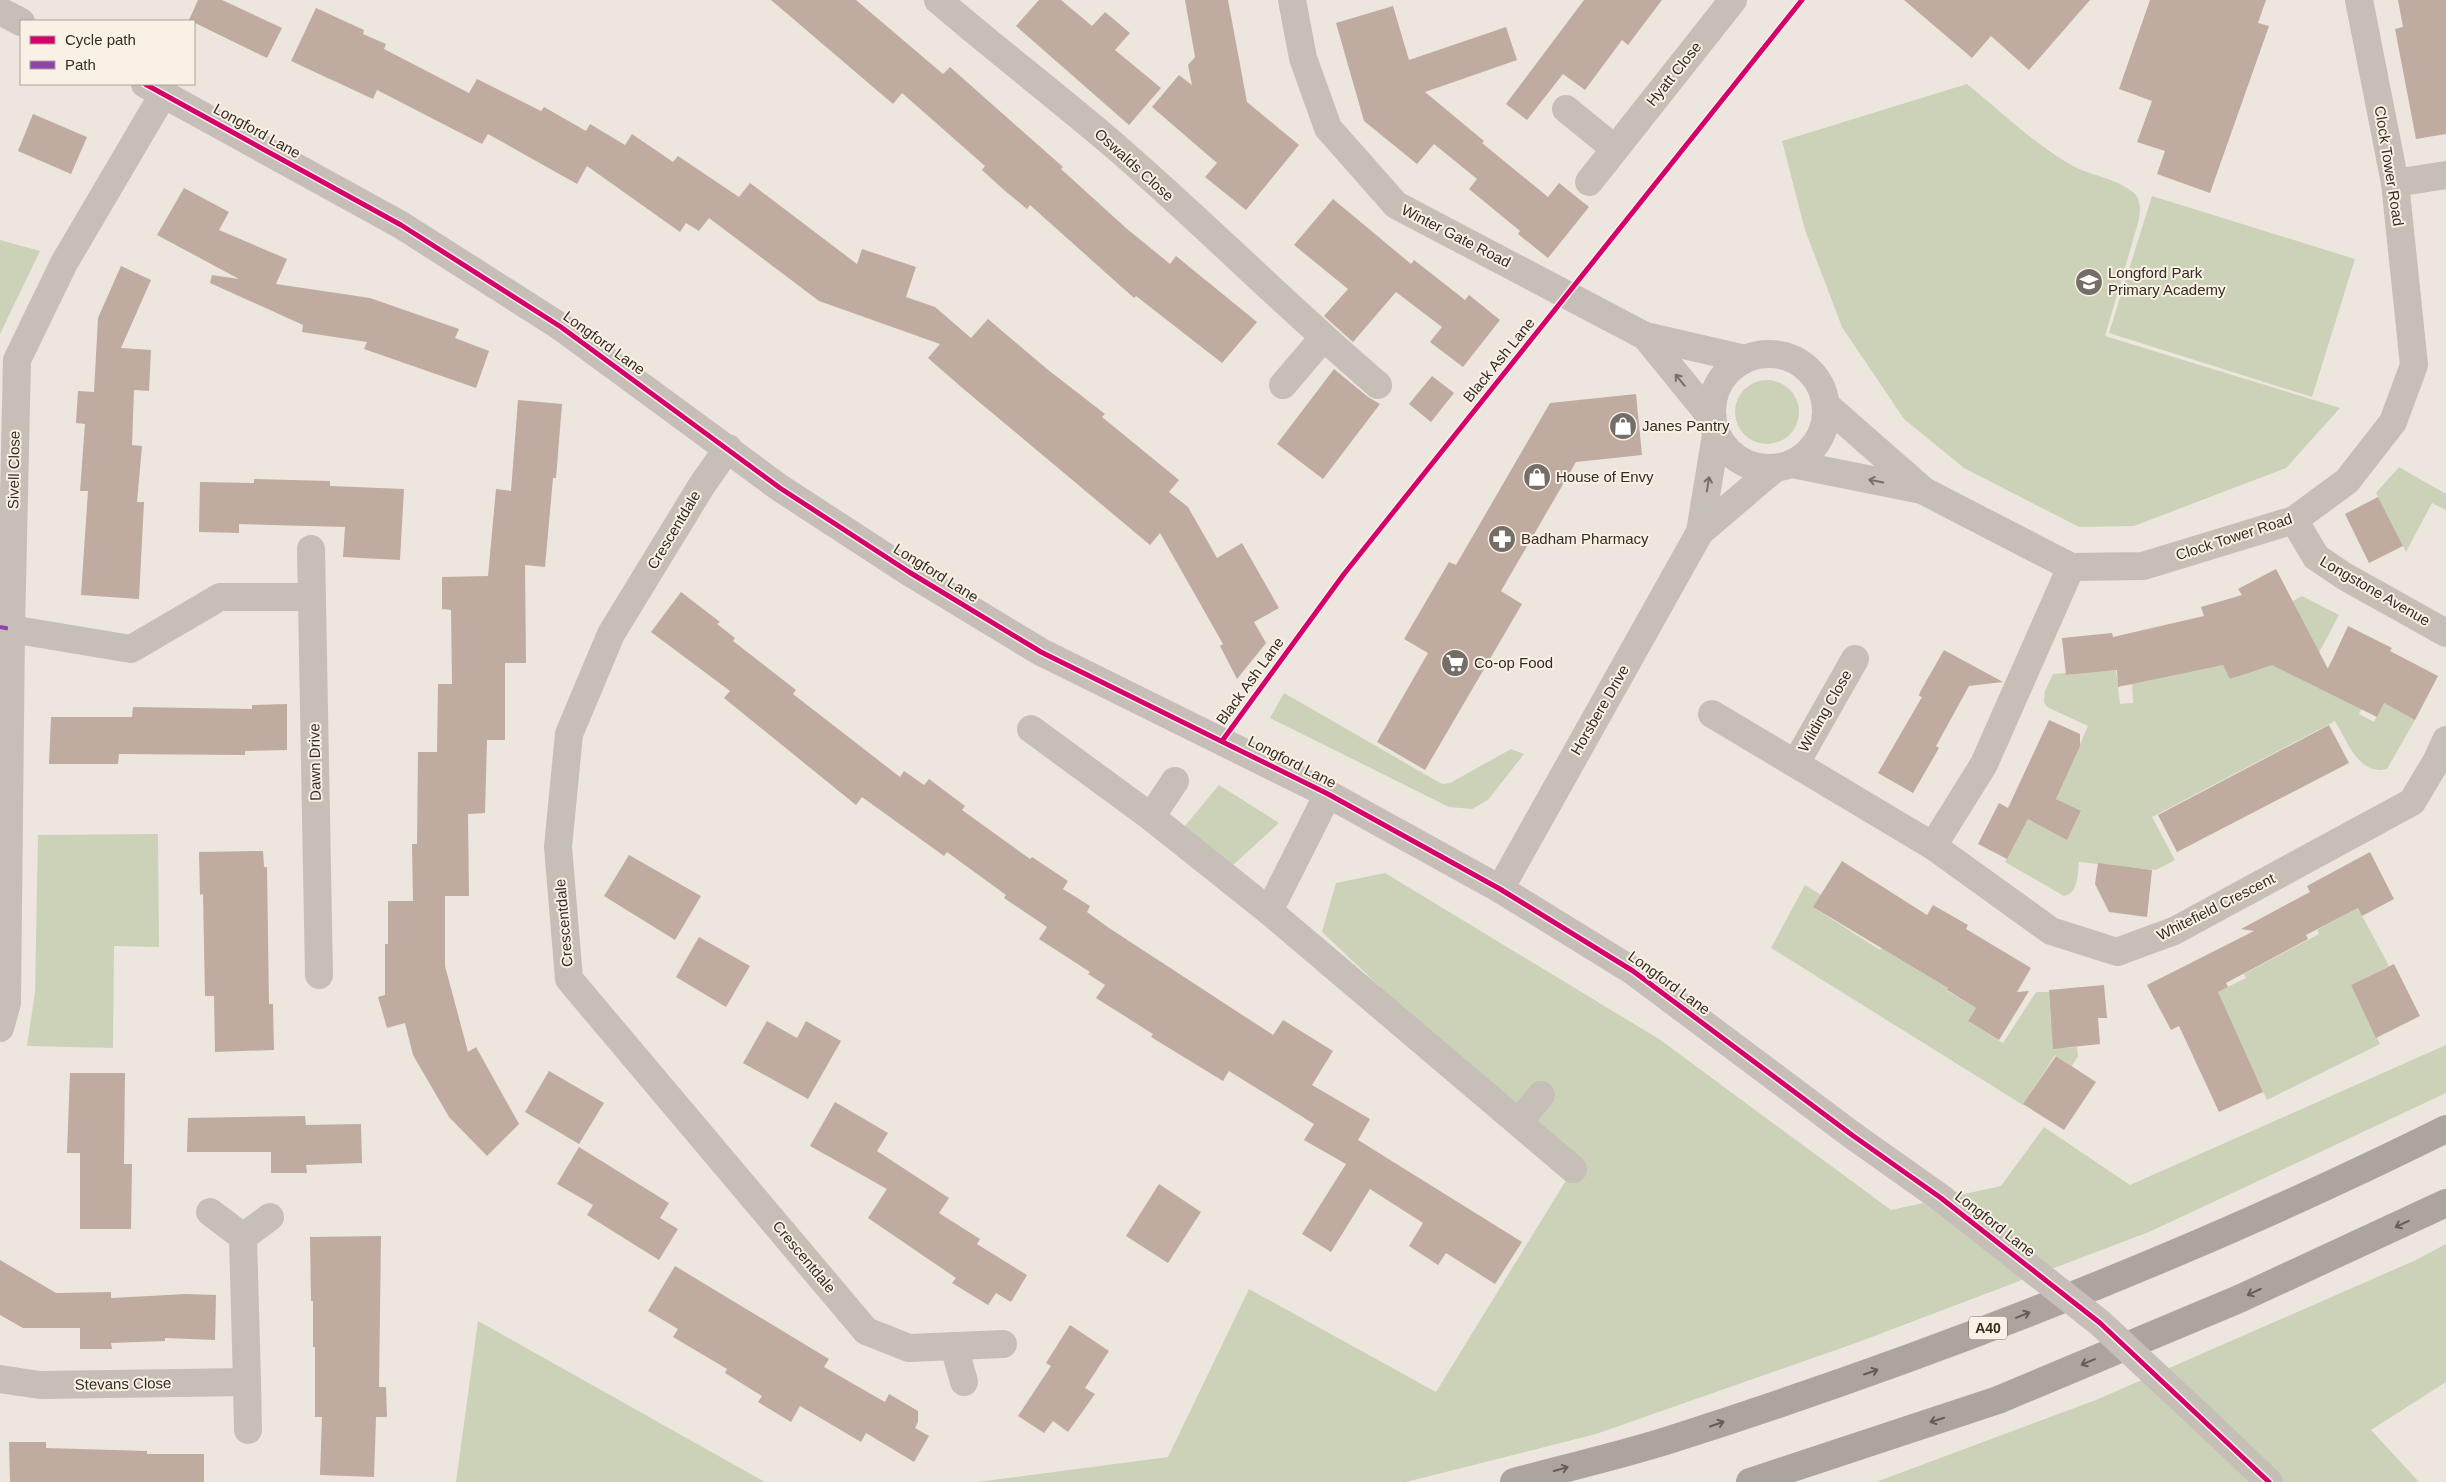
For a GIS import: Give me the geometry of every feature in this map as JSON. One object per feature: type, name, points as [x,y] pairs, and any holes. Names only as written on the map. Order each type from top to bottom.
[{"type":"highway","name":"A40","points":[[1514,1482],[1666,1441],[1912,1357],[2196,1246],[2382,1161],[2446,1129]]},
{"type":"highway","points":[[1750,1482],[1998,1400],[2239,1299],[2446,1203]]},
{"type":"street","name":"Oswalds Close","points":[[938,0],[1116,148],[1323,338],[1378,385]]},
{"type":"street","name":"Winter Gate Road","points":[[1292,0],[1303,58],[1328,128],[1396,205],[1644,336],[1746,358]]},
{"type":"street","name":"Hyatt Close","points":[[1588,182],[1733,0]]},
{"type":"street","name":"Clock Tower Road","points":[[1827,406],[1924,491],[2070,567],[2143,566],[2294,520],[2347,481],[2393,422],[2414,365],[2395,183],[2359,0]]},
{"type":"street","points":[[0,11],[20,21]]},
{"type":"street","name":"Longford Lane","points":[[155,88],[401,225],[561,327],[780,488],[909,572],[1041,652],[1328,794],[1500,889],[1633,971],[1852,1135],[1941,1198],[2100,1323],[2268,1482]]},
{"type":"street","name":"Sivell Close","points":[[0,1028],[6,1003],[17,360],[64,263],[155,88]]},
{"type":"street","points":[[1566,109],[1615,149]]},
{"type":"street","points":[[2395,183],[2446,175]]},
{"type":"street","name":"Winter Gate Road","points":[[1644,336],[1713,426]]},
{"type":"street","points":[[1283,385],[1323,338]]},
{"type":"street","points":[[1763,354],[1781,355],[1798,361],[1812,373],[1822,388],[1827,406],[1826,424],[1819,441],[1807,455],[1783,467],[1756,468],[1740,461],[1725,450],[1713,426],[1712,399],[1719,382],[1730,368],[1746,358],[1763,354]]},
{"type":"street","name":"Horsbere Drive","points":[[1500,889],[1700,532],[1713,426]]},
{"type":"street","name":"Crescentdale","points":[[728,448],[702,485],[611,634],[569,734],[558,847],[569,979],[866,1331],[909,1348],[1003,1344]]},
{"type":"street","name":"Clock Tower Road","points":[[1783,467],[1924,491]]},
{"type":"street","name":"Horsbere Drive","points":[[1700,532],[1783,467]]},
{"type":"street","name":"Longstone Avenue","points":[[2294,520],[2316,557],[2344,576],[2446,633]]},
{"type":"street","name":"Dawn Drive","points":[[311,549],[318,976]]},
{"type":"street","points":[[1933,846],[1984,764],[2070,567]]},
{"type":"street","points":[[11,629],[131,649],[220,597],[312,597]]},
{"type":"street","name":"Wilding Close","points":[[1796,764],[1855,659]]},
{"type":"street","name":"Wilding Close","points":[[1712,714],[1854,798]]},
{"type":"street","points":[[1031,729],[1151,817],[1268,911],[1573,1169]]},
{"type":"street","name":"Whitefield Crescent","points":[[1854,798],[1933,846],[2051,931],[2117,952],[2174,931],[2412,802],[2436,762],[2446,740]]},
{"type":"street","points":[[1151,817],[1174,781]]},
{"type":"street","name":"Longford Lane","points":[[1268,911],[1328,794]]},
{"type":"street","points":[[1519,1122],[1541,1095]]},
{"type":"street","points":[[210,1212],[243,1237]]},
{"type":"street","points":[[243,1237],[270,1217]]},
{"type":"street","points":[[243,1237],[248,1430]]},
{"type":"street","points":[[954,1346],[964,1382]]},
{"type":"street","name":"Stevans Close","points":[[0,1378],[40,1385],[247,1382]]},
{"type":"green space","points":[[1967,84],[2046,149],[2073,166],[2129,189],[2137,197],[2140,208],[2138,223],[2105,336],[2340,408],[2286,468],[2134,526],[2079,527],[1964,468],[1904,419],[1842,327],[1805,230],[1782,141]]},
{"type":"green space","points":[[2152,196],[2355,259],[2312,397],[2109,333]]},
{"type":"green space","points":[[0,240],[40,251],[0,334]]},
{"type":"green space","points":[[1767,380],[1785,386],[1793,394],[1799,412],[1793,430],[1785,438],[1767,444],[1749,438],[1741,430],[1735,412],[1741,394],[1749,386]]},
{"type":"green space","points":[[2399,467],[2446,494],[2446,510],[2432,503],[2406,552],[2376,493]]},
{"type":"green space","points":[[2302,596],[2339,615],[2304,681],[2318,688],[2331,661],[2374,683],[2359,714],[2374,722],[2384,703],[2415,720],[2387,769],[2377,770],[2361,762],[2349,747],[2335,721],[2152,817],[2175,860],[2156,870],[2079,862],[2075,887],[2069,894],[2064,896],[2005,862],[2028,819],[2067,839],[2081,812],[2056,799],[2088,726],[2047,707],[2044,702],[2045,691],[2053,674],[2066,673],[2067,675],[2116,670],[2120,704],[2133,703],[2132,684],[2183,673],[2221,661],[2231,679],[2248,672],[2296,608],[2293,601]]},
{"type":"green space","points":[[1284,693],[1442,784],[1450,783],[1511,749],[1524,754],[1488,800],[1472,809],[1449,807],[1270,718]]},
{"type":"green space","points":[[1219,785],[1279,823],[1233,865],[1184,827]]},
{"type":"green space","points":[[158,834],[159,947],[114,946],[113,1048],[27,1046],[35,992],[38,835]]},
{"type":"green space","points":[[1385,873],[1659,1039],[1891,1210],[2001,1186],[2044,1127],[2130,1185],[2446,1045],[2446,1093],[2149,1232],[1856,1343],[1596,1434],[1406,1482],[977,1482],[1168,1457],[1249,1289],[1436,1392],[1573,1169],[1322,932],[1336,883]]},
{"type":"green space","points":[[1805,885],[1821,895],[1813,907],[1880,950],[1882,948],[1948,988],[1947,991],[1976,1008],[1968,1021],[2003,1043],[2036,992],[2049,992],[2051,1022],[2061,1048],[2077,1047],[2078,1056],[2072,1066],[2055,1055],[2023,1105],[1771,948]]},
{"type":"green space","points":[[2358,908],[2389,966],[2351,985],[2380,1044],[2267,1100],[2250,1066],[2197,1002],[2246,978],[2244,974],[2319,934],[2317,930]]},
{"type":"green space","points":[[2446,1244],[2446,1382],[2371,1430],[2419,1482],[1876,1482],[2096,1400],[2416,1260]]},
{"type":"green space","points":[[478,1321],[765,1482],[456,1482]]},
{"type":"building","points":[[198,0],[222,0],[282,28],[267,58],[195,23],[195,20],[189,20]]},
{"type":"building","points":[[771,0],[856,0],[943,74],[950,67],[1063,167],[1061,169],[1126,228],[1170,264],[1176,256],[1257,322],[1222,363],[1136,296],[1134,298],[1030,205],[1027,209],[1004,190],[982,170],[985,166],[902,93],[893,104]]},
{"type":"building","points":[[1039,0],[1061,0],[1092,26],[1105,12],[1130,33],[1115,50],[1161,88],[1129,125],[1016,26]]},
{"type":"building","points":[[1185,0],[1228,0],[1247,102],[1299,145],[1246,210],[1205,177],[1217,163],[1152,107],[1179,75],[1192,85],[1188,65],[1195,57]]},
{"type":"building","points":[[1584,0],[1662,0],[1628,45],[1622,40],[1585,90],[1563,74],[1527,120],[1506,104]]},
{"type":"building","points":[[1904,0],[2090,0],[2029,70],[1991,36],[1972,58]]},
{"type":"building","points":[[2150,0],[2266,0],[2258,23],[2269,26],[2210,193],[2157,174],[2165,151],[2137,142],[2152,101],[2119,89]]},
{"type":"building","points":[[2398,0],[2446,0],[2446,134],[2416,139],[2395,29],[2403,27]]},
{"type":"building","points":[[1393,6],[1409,60],[1506,27],[1517,60],[1425,92],[1484,141],[1482,143],[1548,197],[1559,183],[1589,207],[1548,258],[1518,234],[1520,231],[1469,189],[1477,179],[1434,144],[1417,164],[1364,121],[1336,23]]},
{"type":"building","points":[[316,8],[364,30],[363,34],[386,44],[384,49],[469,93],[477,79],[541,111],[544,107],[586,131],[590,124],[625,145],[632,134],[673,162],[678,156],[739,197],[750,183],[857,264],[862,249],[916,267],[906,297],[935,307],[971,338],[988,319],[1047,369],[1105,414],[1102,417],[1179,480],[1169,492],[1188,507],[1217,558],[1242,543],[1279,608],[1254,622],[1266,643],[1237,679],[1220,646],[1223,644],[1160,533],[1150,545],[960,386],[928,358],[940,344],[819,301],[709,218],[699,231],[686,223],[680,232],[587,166],[577,184],[488,134],[482,144],[377,90],[373,99],[291,61]]},
{"type":"building","points":[[33,114],[87,137],[71,174],[18,151]]},
{"type":"building","points":[[184,188],[229,212],[219,230],[287,259],[276,284],[370,298],[459,329],[455,338],[489,351],[476,388],[364,349],[367,342],[302,332],[303,325],[210,283],[212,275],[239,279],[157,235]]},
{"type":"building","points":[[1333,199],[1411,264],[1414,260],[1465,300],[1469,295],[1500,320],[1463,367],[1430,342],[1442,327],[1396,292],[1353,342],[1324,316],[1348,289],[1294,245]]},
{"type":"building","points":[[121,266],[151,280],[121,348],[151,350],[149,391],[134,390],[132,445],[142,446],[137,502],[144,502],[139,599],[81,595],[88,491],[80,491],[85,424],[76,423],[78,391],[94,392],[98,318]]},
{"type":"building","points":[[1334,369],[1368,397],[1380,404],[1323,479],[1277,444]]},
{"type":"building","points":[[1432,376],[1454,393],[1431,422],[1409,404]]},
{"type":"building","points":[[1636,394],[1642,455],[1576,462],[1501,591],[1522,604],[1425,770],[1377,742],[1428,653],[1404,639],[1449,562],[1456,565],[1550,403]]},
{"type":"building","points":[[518,400],[562,404],[556,478],[553,478],[545,567],[525,565],[526,663],[505,663],[505,740],[487,740],[485,813],[468,814],[469,896],[445,896],[445,966],[468,1052],[476,1047],[519,1124],[487,1156],[449,1117],[413,1055],[405,1023],[387,1028],[378,997],[385,995],[385,944],[388,944],[388,901],[413,901],[412,844],[417,844],[418,752],[437,752],[438,684],[452,684],[451,610],[442,609],[442,577],[488,576],[496,489],[511,491]]},
{"type":"building","points":[[254,479],[330,481],[330,486],[404,489],[400,560],[343,557],[345,527],[239,524],[239,533],[199,532],[200,482],[254,483]]},
{"type":"building","points":[[2378,497],[2403,546],[2369,563],[2345,514]]},
{"type":"building","points":[[2276,569],[2328,669],[2348,626],[2392,648],[2390,651],[2438,676],[2415,720],[2384,703],[2377,717],[2272,665],[2230,679],[2223,665],[2118,687],[2117,670],[2066,675],[2062,638],[2112,633],[2113,637],[2204,616],[2201,607],[2242,595],[2238,589]]},
{"type":"building","points":[[681,592],[720,622],[717,624],[735,638],[733,641],[796,690],[793,694],[900,777],[904,771],[924,785],[929,779],[965,806],[962,810],[1030,859],[1032,857],[1068,881],[1063,889],[1090,906],[1087,912],[1109,928],[1273,1035],[1283,1020],[1333,1051],[1312,1085],[1370,1119],[1358,1140],[1522,1242],[1495,1284],[1446,1253],[1438,1265],[1409,1246],[1423,1223],[1370,1189],[1331,1252],[1302,1234],[1346,1164],[1304,1140],[1314,1124],[1229,1071],[1223,1081],[1151,1037],[1153,1034],[1096,998],[1105,985],[1088,974],[1090,972],[1039,939],[1047,927],[1004,898],[1006,895],[947,852],[944,856],[862,797],[856,805],[724,698],[730,691],[651,632]]},
{"type":"building","points":[[1944,650],[2003,682],[1969,686],[1936,746],[1939,748],[1913,793],[1878,773],[1922,697],[1919,696],[1920,692]]},
{"type":"building","points":[[287,704],[287,750],[245,751],[245,755],[119,754],[118,764],[49,764],[51,717],[132,717],[133,707],[252,709],[252,705]]},
{"type":"building","points":[[2049,720],[2080,734],[2080,746],[2056,799],[2081,811],[2067,840],[2028,819],[2007,859],[1978,844],[1999,803],[2008,808]]},
{"type":"building","points":[[2329,725],[2349,763],[2177,852],[2158,815]]},
{"type":"building","points":[[263,851],[264,867],[267,867],[269,1004],[273,1004],[274,1050],[215,1052],[214,996],[205,996],[203,894],[200,895],[199,852]]},
{"type":"building","points":[[2370,852],[2394,899],[2362,916],[2358,908],[2306,935],[2308,939],[2226,983],[2228,987],[2218,992],[2263,1092],[2219,1112],[2179,1026],[2171,1030],[2147,985],[2254,931],[2241,929],[2310,892],[2307,886]]},
{"type":"building","points":[[629,855],[701,896],[675,940],[604,896]]},
{"type":"building","points":[[1842,861],[1927,915],[1933,905],[1968,925],[1966,929],[2031,968],[2017,992],[2029,991],[1999,1040],[1968,1021],[1976,1008],[1947,990],[1948,988],[1813,907]]},
{"type":"building","points":[[2098,863],[2152,870],[2147,917],[2109,912],[2095,884]]},
{"type":"building","points":[[699,937],[750,966],[726,1007],[676,977]]},
{"type":"building","points":[[2394,964],[2420,1016],[2376,1038],[2351,985]]},
{"type":"building","points":[[2104,985],[2107,1018],[2098,1018],[2100,1044],[2053,1049],[2049,990]]},
{"type":"building","points":[[767,1021],[797,1038],[806,1021],[841,1041],[808,1099],[743,1063]]},
{"type":"building","points":[[2056,1056],[2096,1082],[2064,1130],[2023,1104]]},
{"type":"building","points":[[549,1071],[604,1103],[579,1144],[525,1112]]},
{"type":"building","points":[[70,1073],[125,1073],[124,1164],[132,1164],[131,1229],[80,1229],[80,1153],[67,1153]]},
{"type":"building","points":[[835,1102],[888,1133],[877,1151],[949,1198],[939,1213],[980,1239],[977,1244],[1027,1275],[1011,1302],[996,1293],[988,1305],[952,1283],[956,1278],[868,1218],[887,1189],[810,1146]]},
{"type":"building","points":[[305,1116],[306,1125],[361,1124],[362,1163],[306,1165],[307,1173],[271,1173],[271,1152],[187,1152],[188,1118]]},
{"type":"building","points":[[579,1147],[669,1203],[660,1218],[678,1229],[659,1260],[587,1215],[593,1205],[557,1184]]},
{"type":"building","points":[[1159,1184],[1201,1212],[1168,1263],[1126,1236]]},
{"type":"building","points":[[381,1236],[379,1387],[386,1387],[387,1417],[376,1417],[374,1477],[320,1475],[322,1417],[315,1417],[315,1347],[313,1347],[310,1237]]},
{"type":"building","points":[[0,1260],[56,1293],[111,1292],[111,1298],[186,1294],[216,1295],[215,1340],[165,1338],[165,1341],[111,1343],[112,1349],[80,1349],[80,1328],[23,1328],[0,1315]]},
{"type":"building","points":[[675,1266],[829,1359],[824,1367],[885,1402],[889,1394],[918,1411],[918,1422],[915,1428],[929,1436],[914,1462],[866,1433],[861,1442],[800,1406],[791,1422],[758,1402],[762,1396],[725,1373],[727,1369],[673,1337],[678,1329],[648,1311]]},
{"type":"building","points":[[1070,1325],[1109,1351],[1085,1388],[1095,1394],[1068,1432],[1053,1421],[1044,1433],[1018,1416],[1051,1366],[1046,1363]]},
{"type":"building","points":[[9,1442],[46,1442],[46,1448],[147,1451],[147,1454],[204,1454],[204,1482],[10,1482]]},
{"type":"marked path","points":[[0,627],[11,629]]},
{"type":"cycle path","name":"Black Ash Lane","points":[[1222,741],[1344,574],[1802,0]]},
{"type":"cycle path","points":[[147,85],[401,225],[561,327],[780,488],[909,572],[1041,652],[1328,794],[1500,889],[1633,971],[1852,1135],[1941,1198],[2100,1323],[2269,1482]]},
{"type":"place","name":"Longford Park Primary Academy","points":[[2089,282]]},
{"type":"place","name":"Janes Pantry","points":[[1623,426]]},
{"type":"place","name":"House of Envy","points":[[1537,477]]},
{"type":"place","name":"Badham Pharmacy","points":[[1502,539]]},
{"type":"place","name":"Co-op Food","points":[[1455,663]]}]
